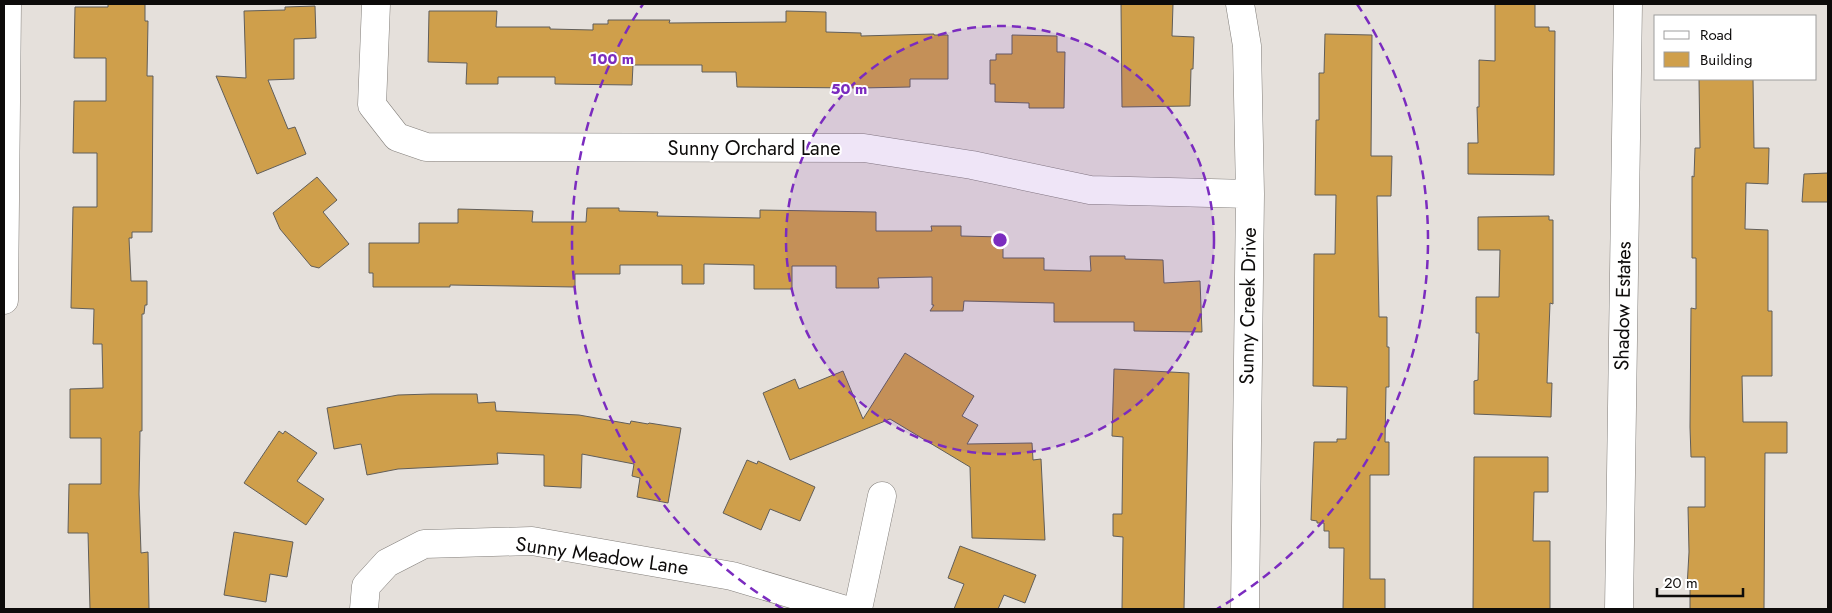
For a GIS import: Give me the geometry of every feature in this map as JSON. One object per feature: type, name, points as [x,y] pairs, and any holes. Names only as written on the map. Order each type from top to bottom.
[{"type":"street","points":[[4,300],[7,4]]},
{"type":"street","name":"Sunny Orchard Lane","points":[[376,4],[372,105],[397,137],[426,147],[864,148],[972,166],[1090,190],[1250,194]]},
{"type":"street","name":"Sunny Creek Drive","points":[[1240,4],[1247,46],[1250,194],[1245,609]]},
{"type":"street","name":"Shadow Estates","points":[[1619,609],[1628,4]]},
{"type":"street","points":[[858,609],[882,496]]},
{"type":"street","name":"Sunny Meadow Lane","points":[[364,609],[366,586],[376,574],[387,563],[424,544],[532,541],[732,576],[842,609]]},
{"type":"building","points":[[108,4],[145,4],[145,21],[148,21],[147,76],[153,76],[152,232],[132,232],[132,238],[129,238],[131,281],[147,281],[147,305],[145,305],[144,314],[142,314],[142,431],[140,431],[139,494],[141,553],[148,552],[149,609],[90,609],[88,533],[68,533],[69,484],[101,484],[101,438],[70,438],[70,389],[103,388],[102,344],[93,344],[94,309],[71,308],[73,207],[97,207],[97,153],[73,153],[74,101],[106,101],[106,58],[74,58],[75,7],[108,7]]},
{"type":"building","points":[[1121,4],[1173,4],[1172,36],[1194,37],[1190,106],[1122,107]]},
{"type":"building","points":[[1495,4],[1535,4],[1535,27],[1549,27],[1549,31],[1555,31],[1554,175],[1468,174],[1468,143],[1478,143],[1479,60],[1495,61]]},
{"type":"building","points":[[315,6],[316,38],[294,39],[294,79],[268,80],[288,129],[295,127],[306,154],[257,174],[216,76],[246,78],[244,11],[285,10],[285,7]]},
{"type":"building","points":[[429,11],[497,11],[496,27],[550,27],[550,29],[593,30],[593,24],[608,24],[608,20],[670,20],[669,23],[786,22],[786,11],[826,12],[826,32],[861,33],[861,36],[948,35],[948,79],[910,79],[910,87],[737,87],[736,72],[702,72],[702,65],[633,65],[632,85],[555,84],[555,77],[498,77],[498,84],[466,84],[467,63],[428,62]]},
{"type":"building","points":[[1325,34],[1372,35],[1371,156],[1392,156],[1391,196],[1377,196],[1379,317],[1387,317],[1387,347],[1389,347],[1389,387],[1386,387],[1385,442],[1389,442],[1389,475],[1370,475],[1370,579],[1385,579],[1385,609],[1343,609],[1344,548],[1329,548],[1329,531],[1324,531],[1324,523],[1317,523],[1317,521],[1311,520],[1314,442],[1337,442],[1337,439],[1346,439],[1347,387],[1313,386],[1314,254],[1335,254],[1336,195],[1315,195],[1316,120],[1319,120],[1319,73],[1324,73]]},
{"type":"building","points":[[1012,35],[1057,36],[1057,52],[1065,52],[1064,108],[1029,108],[1029,103],[995,102],[995,84],[990,84],[990,60],[996,60],[996,54],[1012,54]]},
{"type":"building","points":[[1699,80],[1753,80],[1754,148],[1769,148],[1768,184],[1746,183],[1745,229],[1768,230],[1768,311],[1772,311],[1772,376],[1742,376],[1743,422],[1787,422],[1787,453],[1765,453],[1764,609],[1690,609],[1690,588],[1687,588],[1689,552],[1688,507],[1705,507],[1705,457],[1691,457],[1690,427],[1691,308],[1696,309],[1696,258],[1692,258],[1692,176],[1694,177],[1695,148],[1700,148]]},
{"type":"building","points":[[1828,173],[1828,202],[1802,202],[1804,174]]},
{"type":"building","points":[[317,177],[337,200],[323,212],[349,244],[319,268],[311,266],[280,229],[273,213]]},
{"type":"building","points":[[587,208],[619,208],[619,211],[658,212],[657,216],[760,218],[760,210],[876,212],[876,231],[932,231],[931,226],[961,226],[961,236],[1003,237],[1003,258],[1044,258],[1044,270],[1091,271],[1090,256],[1125,256],[1125,259],[1163,260],[1164,283],[1200,281],[1202,332],[1134,331],[1134,322],[1054,322],[1054,303],[964,301],[963,311],[930,311],[934,305],[932,305],[932,277],[878,278],[879,288],[836,288],[836,266],[792,266],[792,289],[754,289],[754,265],[704,264],[704,284],[682,284],[682,265],[620,265],[620,274],[575,274],[575,287],[450,285],[450,287],[373,287],[373,273],[369,273],[369,243],[419,243],[419,223],[458,223],[458,209],[533,211],[532,222],[586,222]]},
{"type":"building","points":[[1549,216],[1549,220],[1553,220],[1553,304],[1550,303],[1547,383],[1552,383],[1551,417],[1474,414],[1474,381],[1478,380],[1479,333],[1476,333],[1476,297],[1499,297],[1500,250],[1478,250],[1478,217]]},
{"type":"building","points":[[905,353],[974,396],[962,416],[978,425],[967,444],[1032,443],[1033,460],[1041,459],[1045,540],[972,538],[970,467],[890,419],[790,460],[763,393],[795,379],[799,389],[843,371],[863,419]]},
{"type":"building","points":[[1114,369],[1189,373],[1184,609],[1122,609],[1123,537],[1113,536],[1113,514],[1122,514],[1123,437],[1112,436]]},
{"type":"building","points":[[477,394],[478,403],[495,402],[496,411],[579,415],[630,424],[631,421],[681,428],[668,503],[637,497],[640,478],[632,476],[634,464],[582,454],[581,488],[544,486],[544,455],[497,453],[498,464],[398,469],[367,475],[361,444],[334,449],[327,408],[398,395]]},
{"type":"building","points":[[279,431],[283,434],[285,431],[317,453],[297,481],[324,499],[306,525],[244,483]]},
{"type":"building","points":[[1474,457],[1548,457],[1548,492],[1534,492],[1533,541],[1550,541],[1550,609],[1473,609]]},
{"type":"building","points":[[747,460],[757,464],[758,461],[815,487],[800,521],[770,509],[761,530],[723,513]]},
{"type":"building","points":[[234,532],[293,542],[287,577],[270,574],[266,602],[224,595]]},
{"type":"building","points":[[960,546],[1036,575],[1025,603],[1004,595],[998,609],[954,609],[964,584],[948,578]]}]
